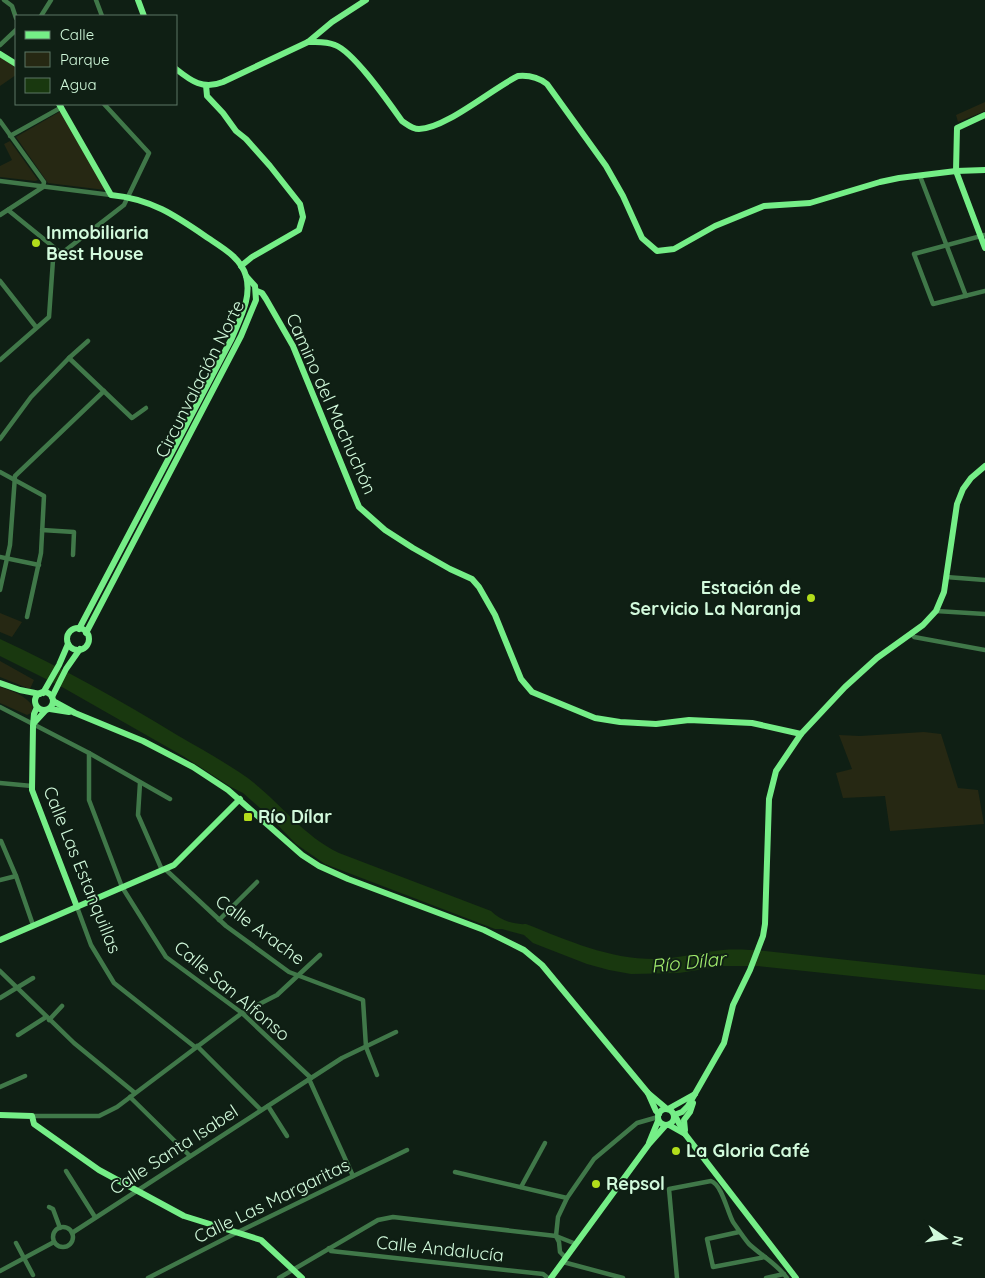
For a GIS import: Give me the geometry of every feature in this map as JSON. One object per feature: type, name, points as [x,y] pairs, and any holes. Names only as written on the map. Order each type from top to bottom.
[{"type":"street","points":[[4,0],[12,6],[15,15]]},
{"type":"street","points":[[41,15],[51,0]]},
{"type":"street","points":[[96,0],[102,15]]},
{"type":"street","points":[[138,0],[144,15]]},
{"type":"street","points":[[178,71],[194,83],[206,85],[223,82],[308,42],[332,22],[366,0]]},
{"type":"street","points":[[0,45],[15,31]]},
{"type":"street","points":[[308,42],[323,41],[342,48],[353,58],[402,121],[411,128],[430,128],[518,76],[540,79],[547,84],[602,159],[623,196],[642,238],[657,252],[674,249],[715,226],[764,206],[810,203],[880,182],[956,170],[985,170]]},
{"type":"street","points":[[0,54],[15,63]]},
{"type":"street","points":[[206,85],[207,96],[236,131],[246,139],[270,166],[300,204],[303,212],[303,221],[299,230],[252,257],[241,266]]},
{"type":"street","points":[[10,136],[63,105],[111,195]]},
{"type":"street","points":[[0,360],[49,317],[53,260],[124,205],[149,153],[105,106]]},
{"type":"street","points":[[985,115],[957,128],[956,170],[983,236],[985,248]]},
{"type":"street","points":[[0,121],[44,182],[43,187]]},
{"type":"street","points":[[920,176],[966,296]]},
{"type":"street","points":[[0,181],[129,197],[173,214],[227,251],[241,266],[246,276]]},
{"type":"street","points":[[0,215],[43,187]]},
{"type":"street","points":[[8,210],[61,253]]},
{"type":"street","points":[[983,236],[914,254],[933,304],[985,291]]},
{"type":"street","name":"Circunvalación Norte","points":[[86,633],[241,336],[256,300],[257,291],[246,276]]},
{"type":"street","name":"Circunvalación Norte","points":[[79,628],[219,363],[246,302],[248,289],[246,276]]},
{"type":"street","points":[[0,282],[36,327]]},
{"type":"street","points":[[246,302],[252,293],[257,291]]},
{"type":"street","name":"Camino del Machuchón","points":[[257,291],[266,298],[292,346],[359,507],[385,530],[413,548],[472,580],[479,587],[495,615],[522,679],[532,692],[595,718],[620,722],[656,724],[689,720],[752,722],[801,734]]},
{"type":"street","points":[[0,439],[31,397],[69,358],[88,342]]},
{"type":"street","points":[[69,358],[132,418],[146,408]]},
{"type":"street","points":[[0,590],[10,546],[15,476],[104,391]]},
{"type":"street","points":[[674,1115],[682,1112],[688,1106],[724,1043],[733,1005],[760,948],[765,924],[769,799],[776,771],[801,734],[845,687],[867,666],[923,625],[936,611],[941,602],[958,504],[963,489],[970,478],[985,466]]},
{"type":"street","points":[[0,472],[44,496],[39,565],[27,617]]},
{"type":"street","points":[[42,530],[74,532],[73,555]]},
{"type":"street","points":[[0,557],[39,565]]},
{"type":"street","points":[[946,578],[985,580]]},
{"type":"street","points":[[936,611],[985,614]]},
{"type":"street","points":[[34,723],[47,710],[66,669],[80,649],[88,643],[86,633],[79,628],[74,629],[68,634],[68,644],[59,665],[50,682],[36,697],[36,705]]},
{"type":"street","points":[[911,634],[985,650]]},
{"type":"street","points":[[68,644],[73,649],[80,649]]},
{"type":"street","points":[[0,683],[20,690],[48,693],[53,699],[75,713],[143,741],[171,755],[214,780],[240,799],[302,855],[319,866],[484,930],[524,950],[542,965],[648,1093],[674,1115],[685,1134],[796,1278]]},
{"type":"street","points":[[20,690],[36,705],[47,710],[75,713]]},
{"type":"street","name":"Calle Las Estanquillas","points":[[36,705],[34,714],[32,786],[91,945],[114,983],[196,1046],[261,1110]]},
{"type":"street","points":[[0,707],[34,723],[170,799]]},
{"type":"street","name":"Calle San Alfonso","points":[[89,753],[89,800],[122,887],[166,957],[242,1012],[310,1078],[353,1176]]},
{"type":"street","name":"Calle Arache","points":[[140,782],[138,815],[164,870],[219,920],[289,972],[363,1000],[366,1047],[377,1075]]},
{"type":"street","points":[[0,783],[32,786]]},
{"type":"street","points":[[0,940],[174,865],[240,799]]},
{"type":"street","points":[[1,841],[16,876],[33,925]]},
{"type":"street","points":[[0,880],[16,876]]},
{"type":"street","points":[[219,920],[257,882]]},
{"type":"street","points":[[0,1115],[99,1116],[118,1107],[242,1012],[277,995],[320,955]]},
{"type":"street","points":[[0,971],[47,1019],[133,1095],[190,1156]]},
{"type":"street","points":[[0,998],[33,978]]},
{"type":"street","points":[[18,1035],[47,1019],[62,1006]]},
{"type":"street","name":"Calle Santa Isabel","points":[[72,1233],[342,1058],[396,1032]]},
{"type":"street","points":[[0,1086],[25,1076]]},
{"type":"street","points":[[648,1093],[658,1117],[667,1126],[685,1134]]},
{"type":"street","points":[[623,1278],[564,1260],[560,1252],[560,1242],[556,1236],[558,1217],[567,1198],[594,1159],[637,1123],[658,1117],[667,1109],[696,1093]]},
{"type":"street","points":[[685,1134],[684,1120],[690,1112],[696,1093]]},
{"type":"street","points":[[268,1106],[287,1136]]},
{"type":"street","points":[[550,1278],[649,1144],[674,1121],[674,1115]]},
{"type":"street","points":[[32,1116],[34,1124],[80,1158],[136,1191],[184,1216],[262,1240],[302,1278]]},
{"type":"street","points":[[649,1144],[658,1117]]},
{"type":"street","points":[[521,1187],[545,1143]]},
{"type":"street","name":"Calle Las Margaritas","points":[[148,1278],[236,1233],[408,1150]]},
{"type":"street","points":[[66,1171],[95,1217]]},
{"type":"street","points":[[455,1172],[567,1198]]},
{"type":"street","points":[[677,1278],[669,1189],[711,1181],[717,1186],[739,1232],[786,1276]]},
{"type":"street","points":[[48,1207],[53,1209],[60,1228]]},
{"type":"street","points":[[279,1278],[378,1220],[393,1218],[556,1236],[576,1244]]},
{"type":"street","points":[[60,1228],[68,1229],[72,1233],[72,1240],[69,1245],[62,1247],[54,1242],[53,1236],[60,1228]]},
{"type":"street","points":[[739,1232],[707,1238],[713,1267],[765,1256]]},
{"type":"street","points":[[0,1271],[54,1242]]},
{"type":"street","points":[[16,1243],[33,1275]]},
{"type":"street","name":"Calle Andalucía","points":[[330,1248],[331,1251],[543,1274],[550,1278]]},
{"type":"street","points":[[766,1278],[786,1276]]},
{"type":"green space","points":[[0,55],[15,67],[15,76],[0,86]]},
{"type":"green space","points":[[985,102],[985,111],[958,122],[956,115]]},
{"type":"green space","points":[[61,111],[105,190],[48,183],[16,137]]},
{"type":"green space","points":[[10,141],[38,180],[0,177],[0,166],[12,160],[4,144]]},
{"type":"green space","points":[[0,613],[22,622],[12,637],[0,632]]},
{"type":"green space","points":[[0,661],[34,680],[30,689],[0,677]]},
{"type":"green space","points":[[0,687],[27,699],[33,707],[31,713],[27,715],[0,703]]},
{"type":"green space","points":[[924,732],[941,734],[958,788],[978,790],[984,824],[890,831],[885,796],[843,798],[836,773],[852,769],[839,735],[860,736]]},
{"type":"water","points":[[0,639],[90,684],[231,767],[264,792],[299,825],[324,845],[339,853],[491,911],[507,921],[516,924],[526,924],[590,948],[624,956],[658,959],[723,950],[765,951],[985,975],[985,990],[758,966],[723,966],[679,973],[631,974],[587,964],[533,943],[524,935],[495,929],[325,864],[296,844],[267,814],[243,793],[183,756],[62,687],[0,656]]},
{"type":"place","name":"Inmobiliaria Best House","points":[[36,243]]},
{"type":"place","name":"Estación de Servicio La Naranja","points":[[811,598]]},
{"type":"place","name":"Río Dílar","points":[[248,817]]},
{"type":"place","name":"La Gloria Café","points":[[676,1151]]},
{"type":"place","name":"Repsol","points":[[596,1184]]}]
